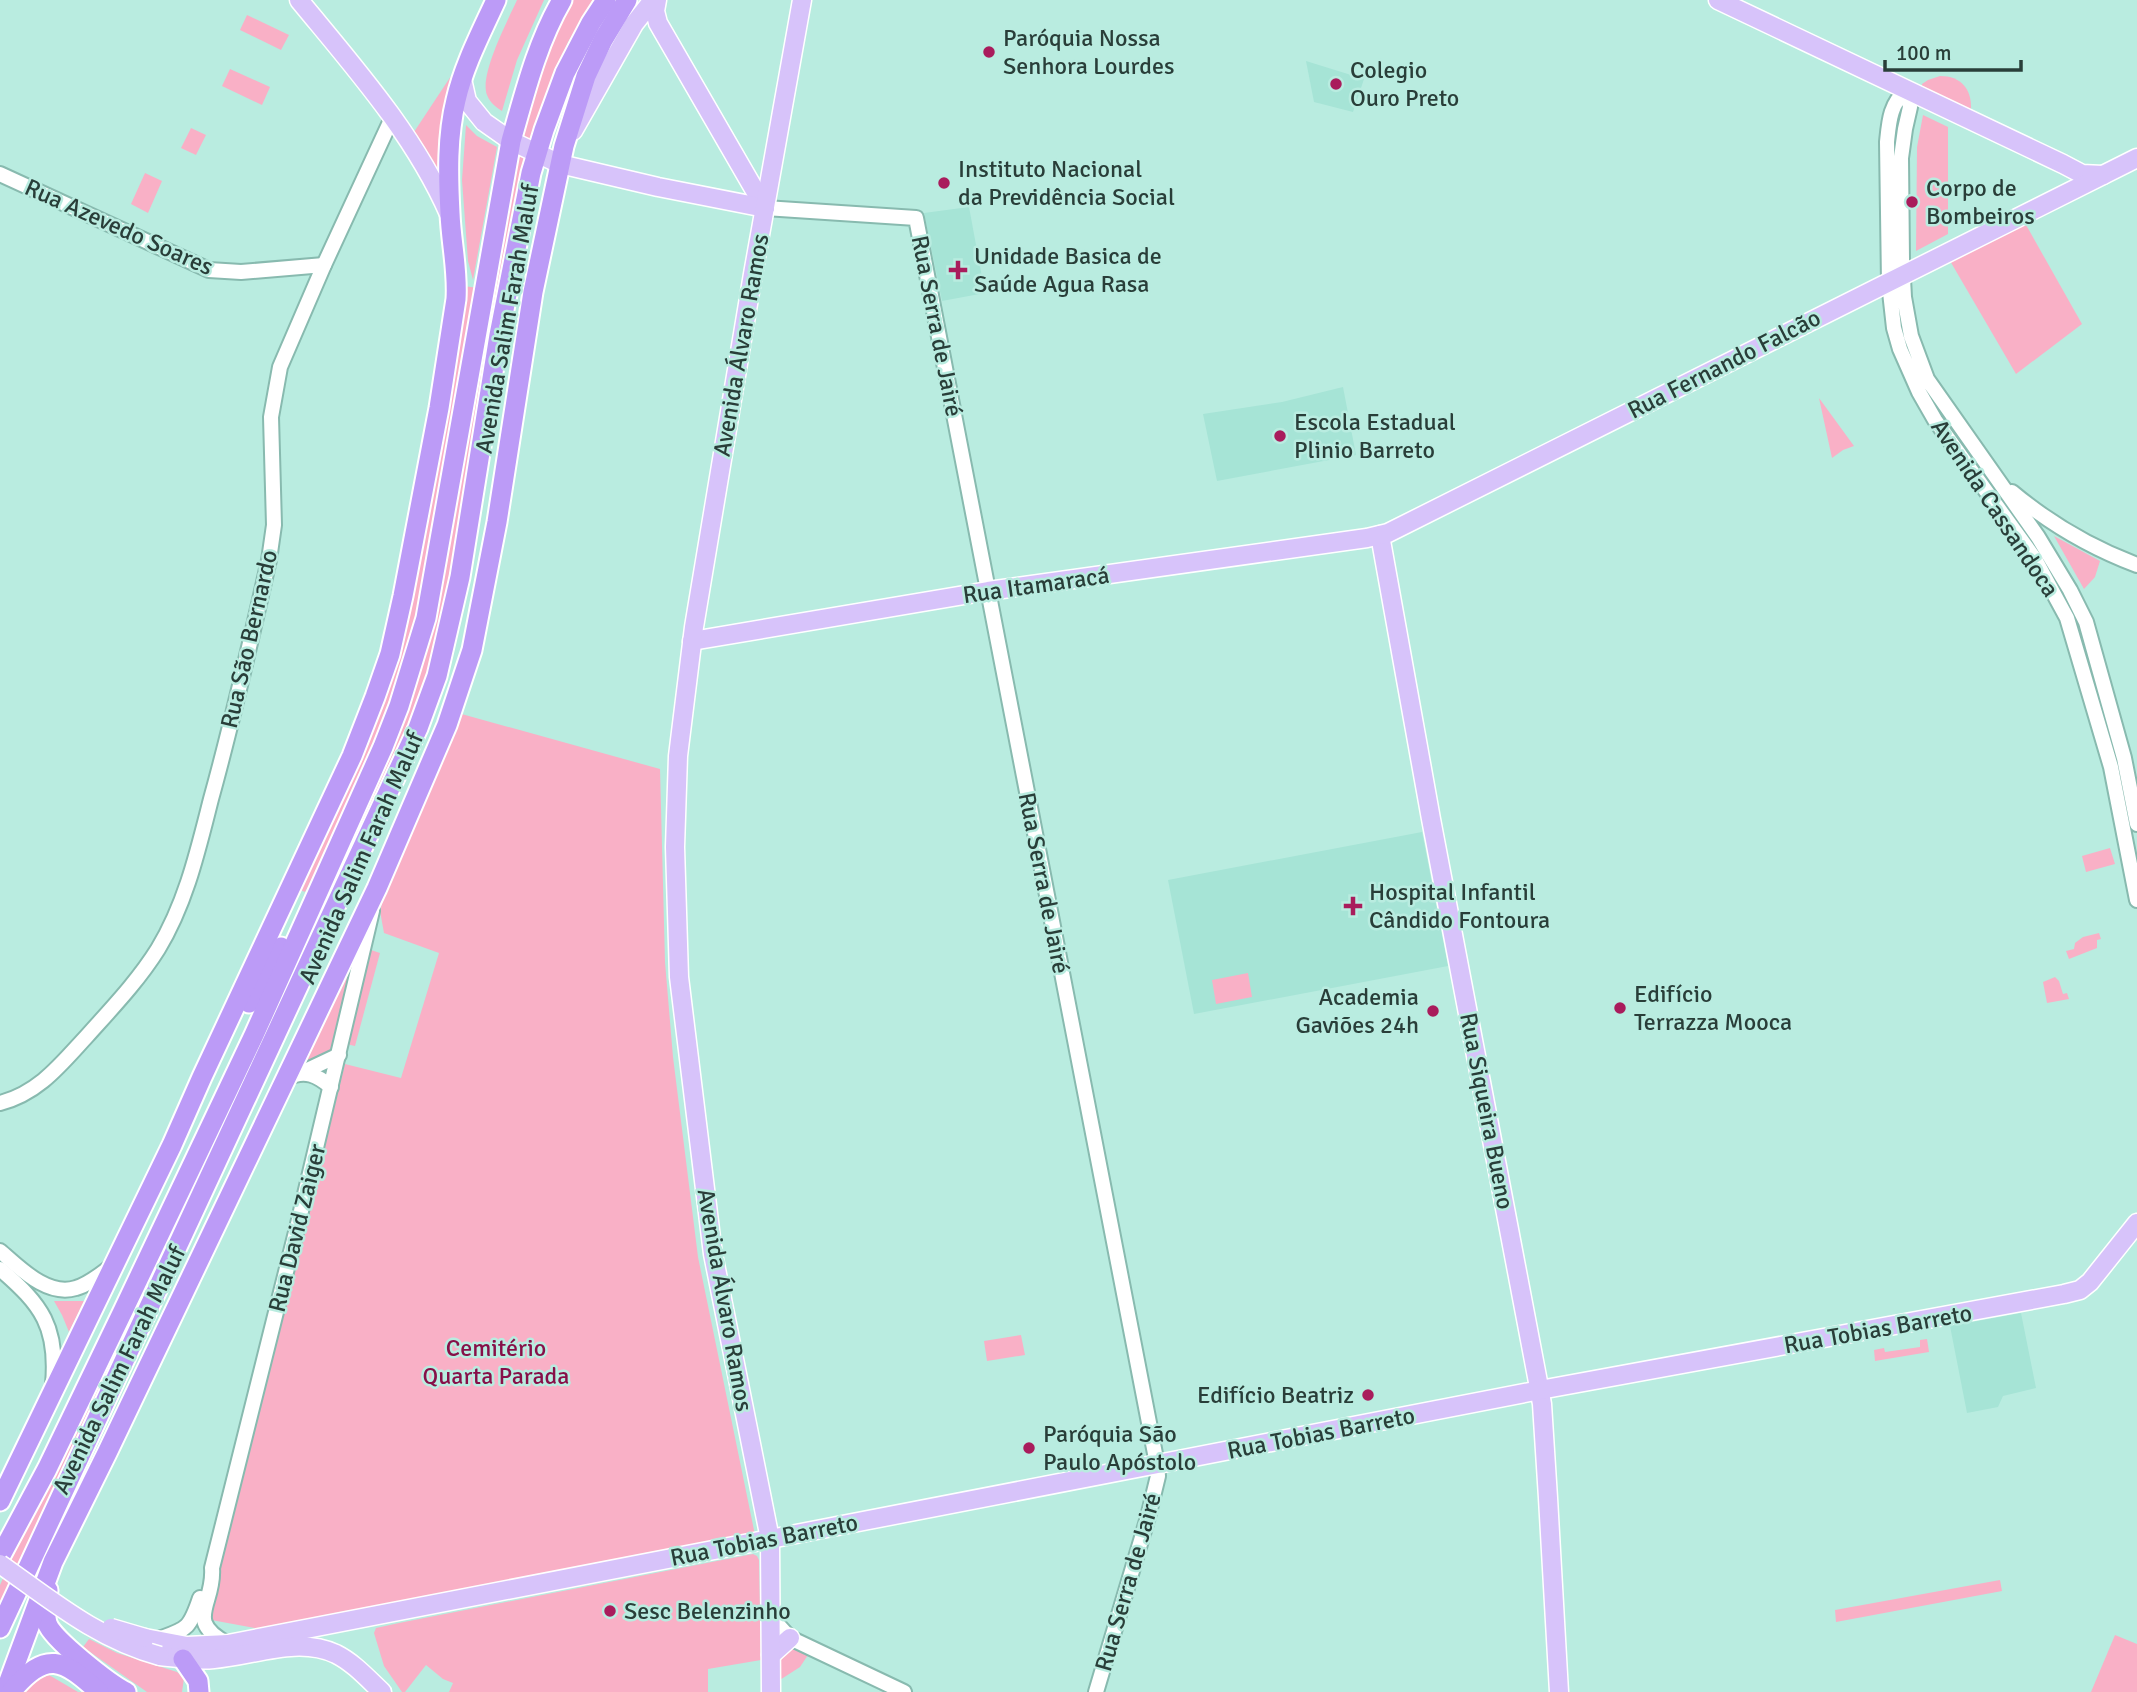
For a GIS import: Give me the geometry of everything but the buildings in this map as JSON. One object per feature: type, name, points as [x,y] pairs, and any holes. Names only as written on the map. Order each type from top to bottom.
[{"type":"highway","name":"Avenida Salim Farah Maluf","points":[[0,1501],[172,1145],[352,756],[390,654],[436,422],[456,299],[450,216],[450,138],[455,102],[496,0]]},
{"type":"highway","name":"Avenida Salim Farah Maluf","points":[[0,1555],[53,1457],[254,1034],[383,747],[403,694],[426,618],[511,141],[541,42],[562,0]]},
{"type":"highway","name":"Avenida Salim Farah Maluf","points":[[0,1628],[410,749],[437,676],[460,577],[499,335],[536,153],[565,73],[606,0]]},
{"type":"highway","name":"Avenida Salim Farah Maluf","points":[[5,1692],[53,1562],[193,1271],[295,1075],[447,725],[472,650],[497,522],[533,292],[562,155],[586,76],[603,40],[627,0]]},
{"type":"highway","points":[[460,577],[473,566],[518,308],[533,292]]},
{"type":"highway","points":[[172,1145],[335,852]]},
{"type":"highway","points":[[193,1271],[200,1236],[246,1128],[247,1099]]},
{"type":"highway","points":[[53,1562],[46,1607],[47,1624],[57,1638],[116,1691]]},
{"type":"highway","points":[[183,1659],[198,1681],[199,1692]]},
{"type":"highway","points":[[12,1692],[27,1674],[55,1662],[62,1663],[80,1675],[116,1691]]},
{"type":"main road","points":[[299,0],[392,118],[425,165],[450,216]]},
{"type":"main road","points":[[562,155],[634,24],[655,0]]},
{"type":"main road","points":[[655,0],[658,23],[765,208]]},
{"type":"main road","name":"Avenida Álvaro Ramos","points":[[771,1692],[770,1539],[713,1254],[679,977],[675,865],[678,765],[692,641],[802,0]]},
{"type":"main road","points":[[1718,0],[2082,174],[2103,175]]},
{"type":"main road","points":[[462,79],[472,110],[511,141],[536,153],[562,155],[646,185],[765,208]]},
{"type":"main road","name":"Rua Fernando Falcão","points":[[1380,535],[1473,492],[2137,158]]},
{"type":"main road","points":[[2063,164],[2071,171],[2074,181],[2068,192]]},
{"type":"main road","points":[[739,165],[754,172],[772,167]]},
{"type":"main road","name":"Rua Itamaracá","points":[[692,641],[988,591],[1380,535]]},
{"type":"main road","name":"Rua Siqueira Bueno","points":[[1380,535],[1431,819],[1540,1390],[1559,1692]]},
{"type":"main road","name":"Rua Tobias Barreto","points":[[154,1645],[228,1644],[1540,1390],[2064,1294],[2080,1290],[2090,1282],[2137,1223]]},
{"type":"main road","points":[[0,1555],[96,1620],[183,1659],[225,1658],[283,1647],[316,1648],[344,1658],[382,1692]]},
{"type":"main road","points":[[0,1564],[106,1637],[128,1647],[154,1645]]},
{"type":"main road","points":[[771,1655],[790,1638]]},
{"type":"street","points":[[1896,279],[1895,198],[1887,142],[1895,102],[1907,90]]},
{"type":"street","name":"Rua São Bernardo","points":[[0,1103],[16,1098],[41,1084],[116,1005],[158,950],[185,892],[216,782],[269,560],[274,525],[271,417],[279,367],[392,118]]},
{"type":"street","name":"Rua Azevedo Soares","points":[[0,174],[209,270],[241,272],[324,265]]},
{"type":"street","name":"Rua Serra de Jairé","points":[[765,208],[916,218],[1157,1464],[1158,1476],[1148,1517],[1096,1692]]},
{"type":"street","name":"Avenida Cassandoca","points":[[1896,279],[1904,297],[1911,336],[1927,379],[2055,563],[2086,622],[2124,758],[2137,824]]},
{"type":"street","name":"Avenida Cassandoca","points":[[1896,279],[1894,328],[1919,392],[1935,420],[2035,559],[2067,618],[2110,767],[2137,900]]},
{"type":"street","points":[[1999,481],[2062,528],[2120,559],[2137,565]]},
{"type":"street","name":"Rua David Zaiger","points":[[228,1644],[212,1634],[204,1623],[213,1577],[212,1568],[339,1055],[377,888]]},
{"type":"street","points":[[295,1075],[339,1055]]},
{"type":"street","points":[[295,1075],[317,1077],[331,1087]]},
{"type":"street","points":[[0,1251],[35,1280],[59,1289],[74,1289],[86,1284],[117,1261]]},
{"type":"street","points":[[0,1269],[38,1306],[51,1333],[54,1365],[52,1394]]},
{"type":"street","name":"Rua David Zaiger","points":[[154,1645],[188,1626],[195,1613],[206,1576],[212,1568]]},
{"type":"street","points":[[770,1616],[790,1638],[904,1692]]},
{"type":"shaded area","name":"Colegio Ouro Preto","points":[[1306,61],[1364,79],[1353,112],[1314,102]]},
{"type":"shaded area","name":"Unidade Basica de Saúde Agua Rasa","points":[[969,207],[985,293],[942,301],[924,213]]},
{"type":"shaded area","name":"Escola Estadual Plinio Barreto","points":[[1343,387],[1356,455],[1217,481],[1203,414],[1282,402]]},
{"type":"shaded area","name":"Hospital Infantil Cândido Fontoura","points":[[1422,832],[1448,966],[1194,1014],[1168,880]]},
{"type":"shaded area","points":[[2021,1313],[2036,1388],[2003,1396],[1998,1407],[1967,1413],[1950,1326]]},
{"type":"green space","points":[[517,0],[544,0],[517,60],[502,111],[491,103],[487,95],[487,75]]},
{"type":"green space","points":[[569,0],[594,0],[568,42],[542,104],[528,165],[450,584],[403,749],[0,1610],[0,1585],[415,672],[521,121],[542,53]]},
{"type":"green space","points":[[247,15],[289,35],[281,50],[240,30]]},
{"type":"green space","points":[[230,69],[270,87],[262,105],[222,86]]},
{"type":"green space","points":[[451,76],[439,174],[415,138],[414,132]]},
{"type":"green space","points":[[1940,76],[1954,78],[1964,85],[1970,96],[1971,110],[1922,87],[1928,80]]},
{"type":"green space","points":[[1923,115],[1948,127],[1948,234],[1916,251],[1917,147]]},
{"type":"green space","points":[[466,125],[477,136],[497,147],[473,280],[468,261],[462,180]]},
{"type":"green space","points":[[191,128],[206,135],[196,155],[181,148]]},
{"type":"green space","points":[[145,173],[162,181],[148,213],[131,204]]},
{"type":"green space","points":[[2021,216],[2082,324],[2016,374],[1946,254]]},
{"type":"green space","points":[[463,286],[479,288],[419,616],[400,685],[335,834],[305,892],[296,888],[361,752]]},
{"type":"green space","points":[[1819,398],[1854,446],[1832,458]]},
{"type":"green space","points":[[2054,536],[2100,561],[2095,577],[2084,589]]},
{"type":"green space","name":"Cemitério Quarta Parada","points":[[458,713],[660,769],[665,962],[673,1057],[698,1257],[755,1535],[265,1630],[206,1619],[345,1064],[401,1078],[439,953],[384,933],[380,911],[389,876]]},
{"type":"green space","points":[[2110,848],[2115,864],[2086,872],[2082,856]]},
{"type":"green space","points":[[2099,933],[2101,939],[2097,940],[2097,948],[2069,959],[2066,951],[2074,949],[2075,943],[2083,937]]},
{"type":"green space","points":[[371,950],[380,953],[355,1046],[346,1044]]},
{"type":"green space","points":[[354,955],[331,1050],[306,1062]]},
{"type":"green space","points":[[1248,973],[1252,997],[1216,1004],[1212,980]]},
{"type":"green space","points":[[2055,977],[2063,994],[2067,993],[2069,999],[2047,1003],[2043,982]]},
{"type":"green space","points":[[54,1301],[84,1301],[69,1332],[62,1315]]},
{"type":"green space","points":[[1021,1335],[1025,1355],[987,1361],[984,1341]]},
{"type":"green space","points":[[1927,1339],[1929,1352],[1875,1361],[1874,1350],[1884,1348],[1885,1352],[1920,1347],[1920,1340]]},
{"type":"green space","name":"Sesc Belenzinho","points":[[753,1554],[759,1560],[761,1660],[708,1669],[708,1692],[449,1692],[453,1683],[443,1679],[426,1665],[405,1692],[402,1692],[384,1666],[374,1633],[376,1628],[399,1623]]},
{"type":"green space","points":[[2000,1580],[2002,1591],[1836,1622],[1835,1610]]},
{"type":"green space","points":[[771,1631],[812,1649],[800,1667],[772,1685]]},
{"type":"green space","points":[[2115,1635],[2137,1644],[2137,1692],[2091,1692]]},
{"type":"green space","points":[[89,1639],[117,1653],[177,1672],[184,1678],[182,1692],[147,1692],[83,1647]]},
{"type":"green space","points":[[49,1675],[78,1692],[21,1692],[30,1682]]},
{"type":"place","name":"Paróquia Nossa Senhora Lourdes","points":[[989,52]]},
{"type":"place","name":"Colegio Ouro Preto","points":[[1336,84]]},
{"type":"place","name":"Instituto Nacional da Previdência Social","points":[[944,183]]},
{"type":"place","name":"Corpo de Bombeiros","points":[[1912,202]]},
{"type":"place","name":"Unidade Basica de Saúde Agua Rasa","points":[[958,270]]},
{"type":"place","name":"Escola Estadual Plinio Barreto","points":[[1280,436]]},
{"type":"place","name":"Hospital Infantil Cândido Fontoura","points":[[1353,906]]},
{"type":"place","name":"Edifício Terrazza Mooca","points":[[1620,1008]]},
{"type":"place","name":"Academia Gaviões 24h","points":[[1433,1011]]},
{"type":"place","name":"Edifício Beatriz","points":[[1368,1395]]},
{"type":"place","name":"Paróquia São Paulo Apóstolo","points":[[1029,1448]]},
{"type":"place","name":"Sesc Belenzinho","points":[[610,1611]]}]
